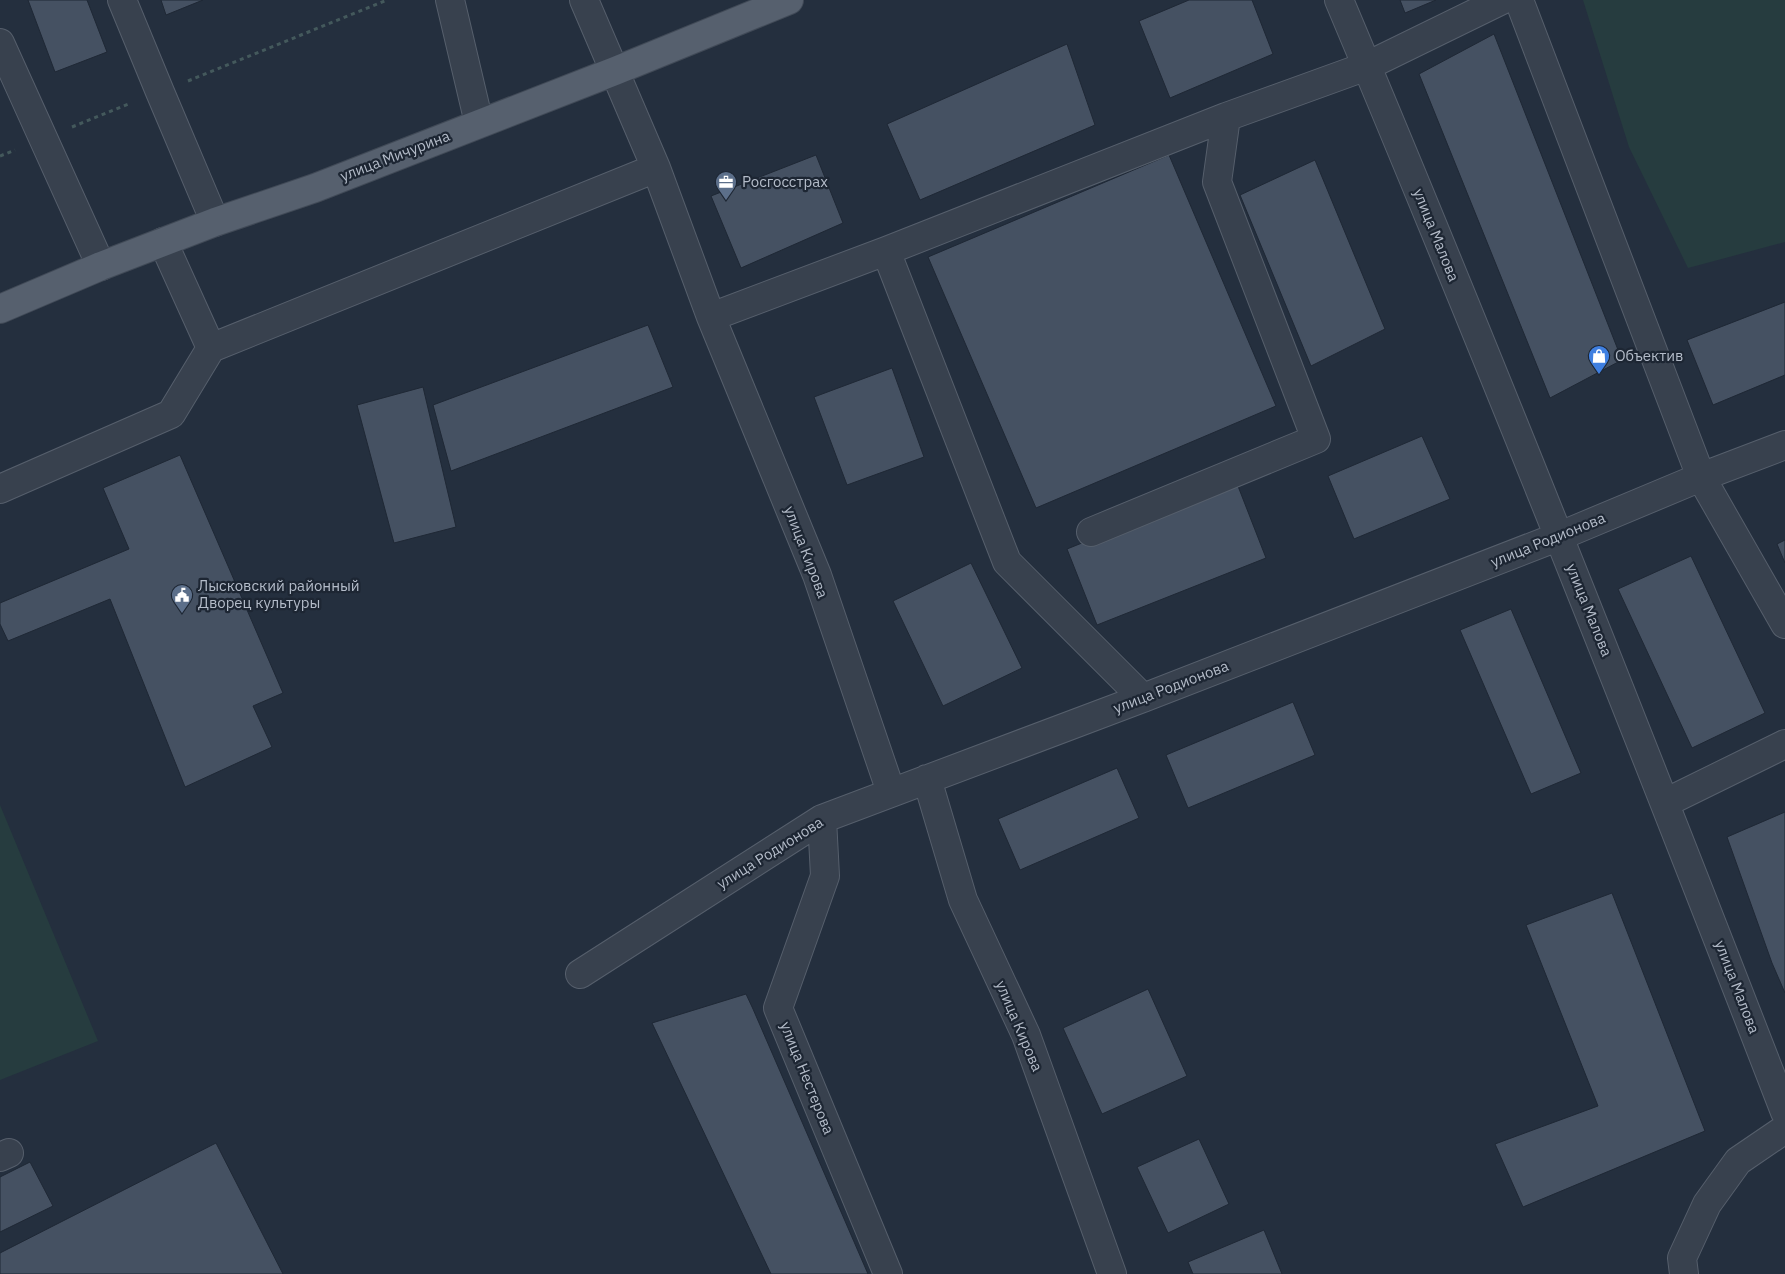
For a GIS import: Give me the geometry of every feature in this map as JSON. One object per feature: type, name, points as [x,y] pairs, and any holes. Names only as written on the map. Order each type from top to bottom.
[{"type":"main road","name":"улица Мичурина","points":[[0,309],[101,266],[215,222],[314,188],[615,71],[789,0]]},
{"type":"street","points":[[122,0],[215,222]]},
{"type":"street","points":[[450,0],[479,123]]},
{"type":"street","points":[[584,0],[615,71]]},
{"type":"street","name":"улица Малова","points":[[1339,0],[1560,536],[1785,1112]]},
{"type":"street","points":[[711,317],[886,251],[1226,117],[1367,66],[1502,0]]},
{"type":"street","points":[[1519,0],[1701,477],[1785,624]]},
{"type":"street","points":[[0,43],[101,266]]},
{"type":"street","name":"улица Кирова","points":[[615,71],[656,168],[711,317],[817,575],[891,792]]},
{"type":"street","points":[[1091,532],[1316,439],[1217,182],[1226,117]]},
{"type":"street","points":[[0,489],[171,414],[211,348],[656,168]]},
{"type":"street","points":[[163,242],[211,348]]},
{"type":"street","points":[[886,251],[1006,562],[1143,698]]},
{"type":"street","name":"улица Родионова","points":[[580,974],[822,819],[1143,698],[1560,536],[1701,477],[1785,445]]},
{"type":"street","points":[[1665,803],[1785,744]]},
{"type":"street","name":"улица Кирова","points":[[927,779],[962,900],[1026,1035],[1112,1274]]},
{"type":"street","name":"улица Нестерова","points":[[822,819],[825,876],[778,1008],[888,1274]]},
{"type":"street","points":[[1684,1274],[1682,1258],[1707,1204],[1738,1161],[1785,1129]]},
{"type":"path","points":[[0,156],[387,0]]},
{"type":"green space","points":[[1583,0],[1785,0],[1785,242],[1688,268],[1629,147]]},
{"type":"green space","points":[[0,805],[98,1041],[0,1080]]},
{"type":"building","points":[[28,0],[87,0],[107,52],[55,72]]},
{"type":"building","points":[[161,0],[203,0],[166,15]]},
{"type":"building","points":[[1189,0],[1252,0],[1273,54],[1170,98],[1139,21]]},
{"type":"building","points":[[1400,0],[1436,0],[1405,13]]},
{"type":"building","points":[[1494,34],[1622,360],[1550,398],[1419,74]]},
{"type":"building","points":[[1067,44],[1095,125],[920,200],[887,124]]},
{"type":"building","points":[[816,155],[843,223],[741,268],[711,196]]},
{"type":"building","points":[[1169,155],[1276,406],[1036,508],[928,257]]},
{"type":"building","points":[[1315,160],[1385,329],[1311,366],[1240,195]]},
{"type":"building","points":[[1785,302],[1785,375],[1713,405],[1687,340]]},
{"type":"building","points":[[648,325],[673,387],[451,471],[433,405]]},
{"type":"building","points":[[892,368],[924,457],[847,485],[814,397]]},
{"type":"building","points":[[423,387],[456,527],[394,543],[357,405]]},
{"type":"building","points":[[1422,436],[1450,499],[1354,539],[1328,476]]},
{"type":"building","name":"Лысковский районный Дворец культуры","points":[[180,455],[283,693],[253,706],[272,747],[185,787],[110,599],[8,641],[0,624],[0,603],[129,549],[103,488]]},
{"type":"building","points":[[1236,481],[1266,558],[1097,625],[1067,549]]},
{"type":"building","points":[[1785,540],[1785,563],[1777,544]]},
{"type":"building","points":[[1691,556],[1765,713],[1692,748],[1618,589]]},
{"type":"building","points":[[971,563],[1022,668],[943,706],[893,601]]},
{"type":"building","points":[[1511,609],[1581,773],[1531,794],[1460,630]]},
{"type":"building","points":[[1293,702],[1315,755],[1188,808],[1166,755]]},
{"type":"building","points":[[1117,768],[1139,818],[1020,870],[998,819]]},
{"type":"building","points":[[1785,812],[1785,993],[1772,963],[1727,837]]},
{"type":"building","points":[[1612,893],[1705,1131],[1523,1207],[1495,1144],[1598,1106],[1526,925]]},
{"type":"building","points":[[1148,989],[1187,1076],[1102,1114],[1063,1028]]},
{"type":"building","points":[[746,994],[868,1274],[771,1274],[652,1023]]},
{"type":"building","points":[[1199,1139],[1229,1204],[1168,1233],[1137,1167]]},
{"type":"building","points":[[216,1143],[283,1274],[0,1274],[0,1253]]},
{"type":"building","points":[[30,1162],[53,1206],[0,1232],[0,1177]]},
{"type":"building","points":[[1264,1230],[1282,1274],[1193,1274],[1188,1262]]},
{"type":"place","name":"Росгосстрах","points":[[726,201]]},
{"type":"place","name":"Объектив","points":[[1599,375]]},
{"type":"place","name":"Лысковский районный Дворец культуры","points":[[182,614]]}]
